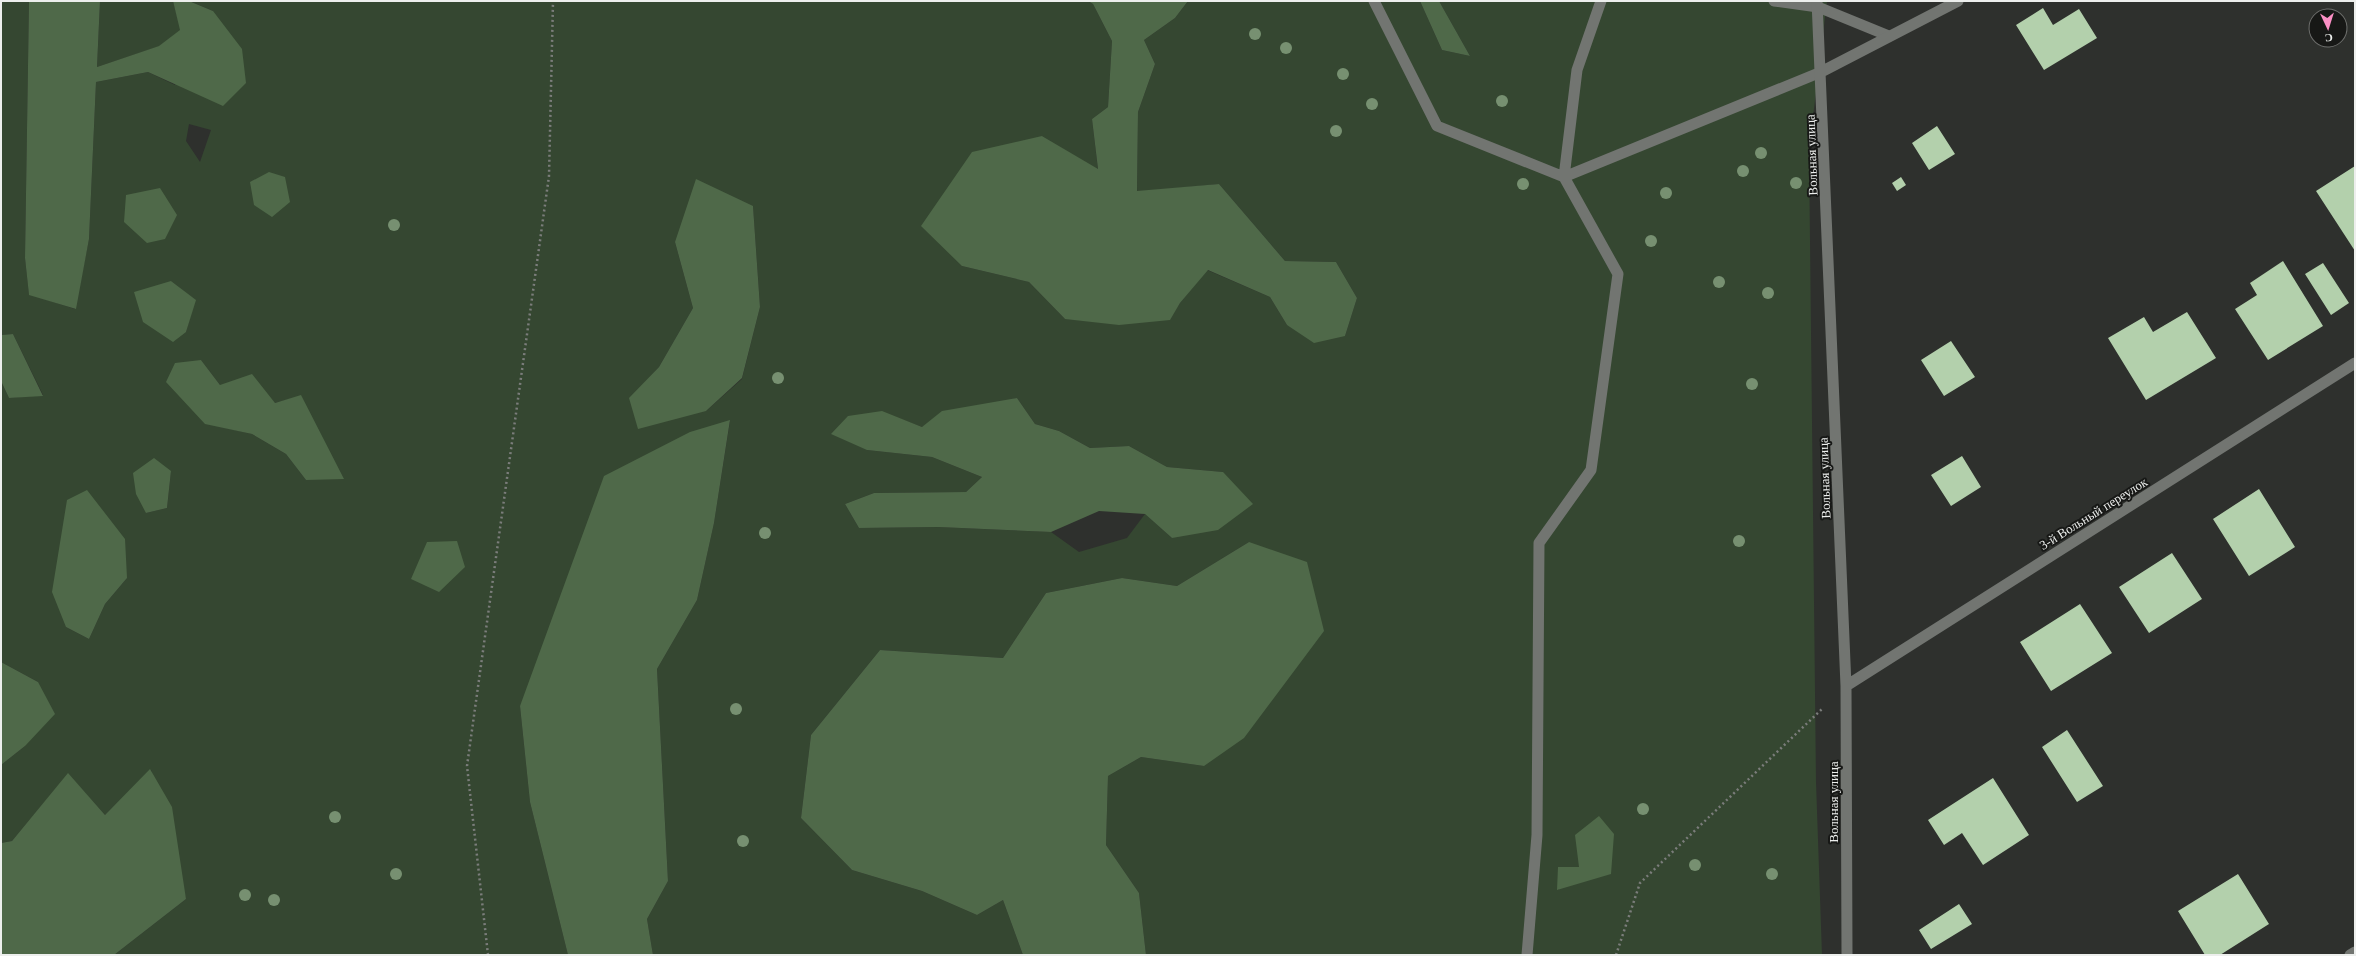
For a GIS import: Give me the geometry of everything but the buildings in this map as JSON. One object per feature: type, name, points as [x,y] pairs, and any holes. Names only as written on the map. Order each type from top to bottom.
[{"type":"street","points":[[1374,1],[1438,126],[1564,177],[1821,72],[1958,1]]},
{"type":"street","points":[[1527,955],[1537,835],[1538,543],[1590,470],[1618,274],[1564,177],[1577,70],[1601,1]]},
{"type":"street","points":[[1774,1],[1818,4],[1890,36]]},
{"type":"street","name":"Вольная улица","points":[[1818,4],[1846,686],[1847,955]]},
{"type":"street","name":"3-й Вольный переулок","points":[[1846,686],[2355,363]]},
{"type":"street","points":[[2350,955],[2355,952]]},
{"type":"path","points":[[488,955],[467,766],[549,176],[553,1]]},
{"type":"path","points":[[1616,955],[1640,883],[1846,686]]},
{"type":"green space","points":[[1,1],[29,1],[25,258],[29,294],[75,309],[89,239],[96,82],[148,72],[175,85],[213,11],[189,1],[1088,1],[1093,4],[1112,41],[1108,107],[1092,119],[1098,170],[1042,136],[962,266],[1029,282],[1065,319],[1169,320],[1180,303],[1207,270],[1270,297],[1287,325],[1345,336],[1357,298],[1336,262],[1285,261],[1219,184],[1137,192],[1138,112],[1155,64],[1144,40],[1175,18],[1188,1],[1420,1],[1442,50],[1470,56],[1439,1],[1827,1],[1809,150],[1816,782],[1822,955],[1146,955],[1139,893],[1106,845],[1108,776],[1141,757],[1204,766],[1249,542],[1177,586],[1122,578],[1046,593],[1003,658],[880,650],[811,735],[801,818],[852,870],[922,891],[977,915],[1003,900],[1023,955],[653,955],[647,919],[668,881],[657,669],[697,600],[714,523],[730,421],[520,706],[530,802],[568,955],[114,955],[186,899],[151,770],[105,815],[68,774],[12,841],[1,843],[1,765],[25,746],[38,682],[1,662],[1,381],[9,398],[43,395],[13,334],[1,335]],"holes":[[[189,124],[211,130],[200,162],[186,141]],[[753,206],[760,307],[742,379],[706,411],[630,398],[659,367],[693,308],[675,242]],[[171,281],[195,300],[186,332]],[[201,360],[220,385],[275,403],[301,396],[313,422],[306,480],[286,454],[252,434],[205,423]],[[1017,398],[1035,424],[1059,431],[1090,448],[1129,446],[1167,467],[1223,472],[1172,538],[1145,514],[1127,538],[1079,552],[1051,532],[938,527],[859,528],[845,504],[874,493],[966,492],[982,477],[932,457],[867,450],[893,416],[922,427]],[[171,471],[167,508],[146,513]],[[127,578],[105,604],[89,639],[66,627]],[[1558,867],[1579,867],[1558,890]]]},
{"type":"green space","points":[[29,1],[100,1],[97,67],[159,46],[180,30],[173,1],[189,1],[213,11],[242,49],[246,83],[223,106],[148,72],[96,82],[89,239],[76,309],[29,295],[25,258]]},
{"type":"green space","points":[[100,1],[173,1],[181,30],[160,46],[97,67]]},
{"type":"green space","points":[[1088,1],[1188,1],[1175,18],[1144,40],[1155,64],[1138,112],[1137,191],[1219,184],[1285,261],[1336,262],[1357,298],[1345,336],[1314,343],[1287,325],[1270,297],[1208,270],[1180,303],[1170,320],[1119,325],[1065,319],[1029,282],[962,266],[921,226],[972,152],[1042,136],[1098,169],[1092,119],[1108,107],[1112,41],[1093,4]]},
{"type":"green space","points":[[1420,1],[1439,1],[1470,56],[1442,50]]},
{"type":"green space","points":[[269,172],[285,177],[290,202],[272,217],[254,205],[250,182]]},
{"type":"green space","points":[[696,179],[753,206],[760,307],[742,378],[706,411],[638,429],[629,398],[659,367],[693,308],[675,242]]},
{"type":"green space","points":[[160,188],[177,215],[165,239],[147,243],[124,222],[126,195]]},
{"type":"green space","points":[[171,281],[196,300],[186,332],[173,342],[143,322],[134,292]]},
{"type":"green space","points":[[13,334],[43,396],[9,398],[1,381],[1,335]]},
{"type":"green space","points":[[201,360],[220,385],[252,374],[275,403],[301,395],[344,479],[306,480],[286,454],[252,434],[205,424],[166,382],[175,363]]},
{"type":"green space","points":[[1017,398],[1035,424],[1059,431],[1090,448],[1129,446],[1167,467],[1223,472],[1253,504],[1218,530],[1172,538],[1145,514],[1099,511],[1051,532],[938,527],[859,528],[845,504],[874,493],[966,492],[982,477],[932,457],[867,450],[831,434],[848,416],[882,411],[922,427],[942,411]]},
{"type":"green space","points":[[730,420],[714,523],[697,600],[657,669],[668,881],[647,919],[653,955],[568,955],[530,802],[520,706],[604,476],[690,432]]},
{"type":"green space","points":[[154,458],[171,471],[167,508],[146,513],[136,494],[133,473]]},
{"type":"green space","points":[[87,490],[125,539],[127,578],[105,604],[89,639],[66,627],[52,592],[67,500]]},
{"type":"green space","points":[[457,541],[465,567],[439,592],[411,579],[427,542]]},
{"type":"green space","points":[[1249,542],[1307,562],[1324,631],[1244,738],[1204,766],[1141,757],[1108,776],[1106,845],[1139,893],[1146,955],[1023,955],[1003,900],[977,915],[922,891],[852,870],[801,818],[811,735],[880,650],[1003,658],[1046,593],[1122,578],[1177,586]]},
{"type":"green space","points":[[1,662],[38,682],[55,714],[25,746],[1,765]]},
{"type":"green space","points":[[150,769],[172,807],[186,899],[114,955],[1,955],[1,843],[12,841],[68,773],[105,815]]},
{"type":"green space","points":[[1599,816],[1614,834],[1611,874],[1557,890],[1558,867],[1579,867],[1575,835]]}]
